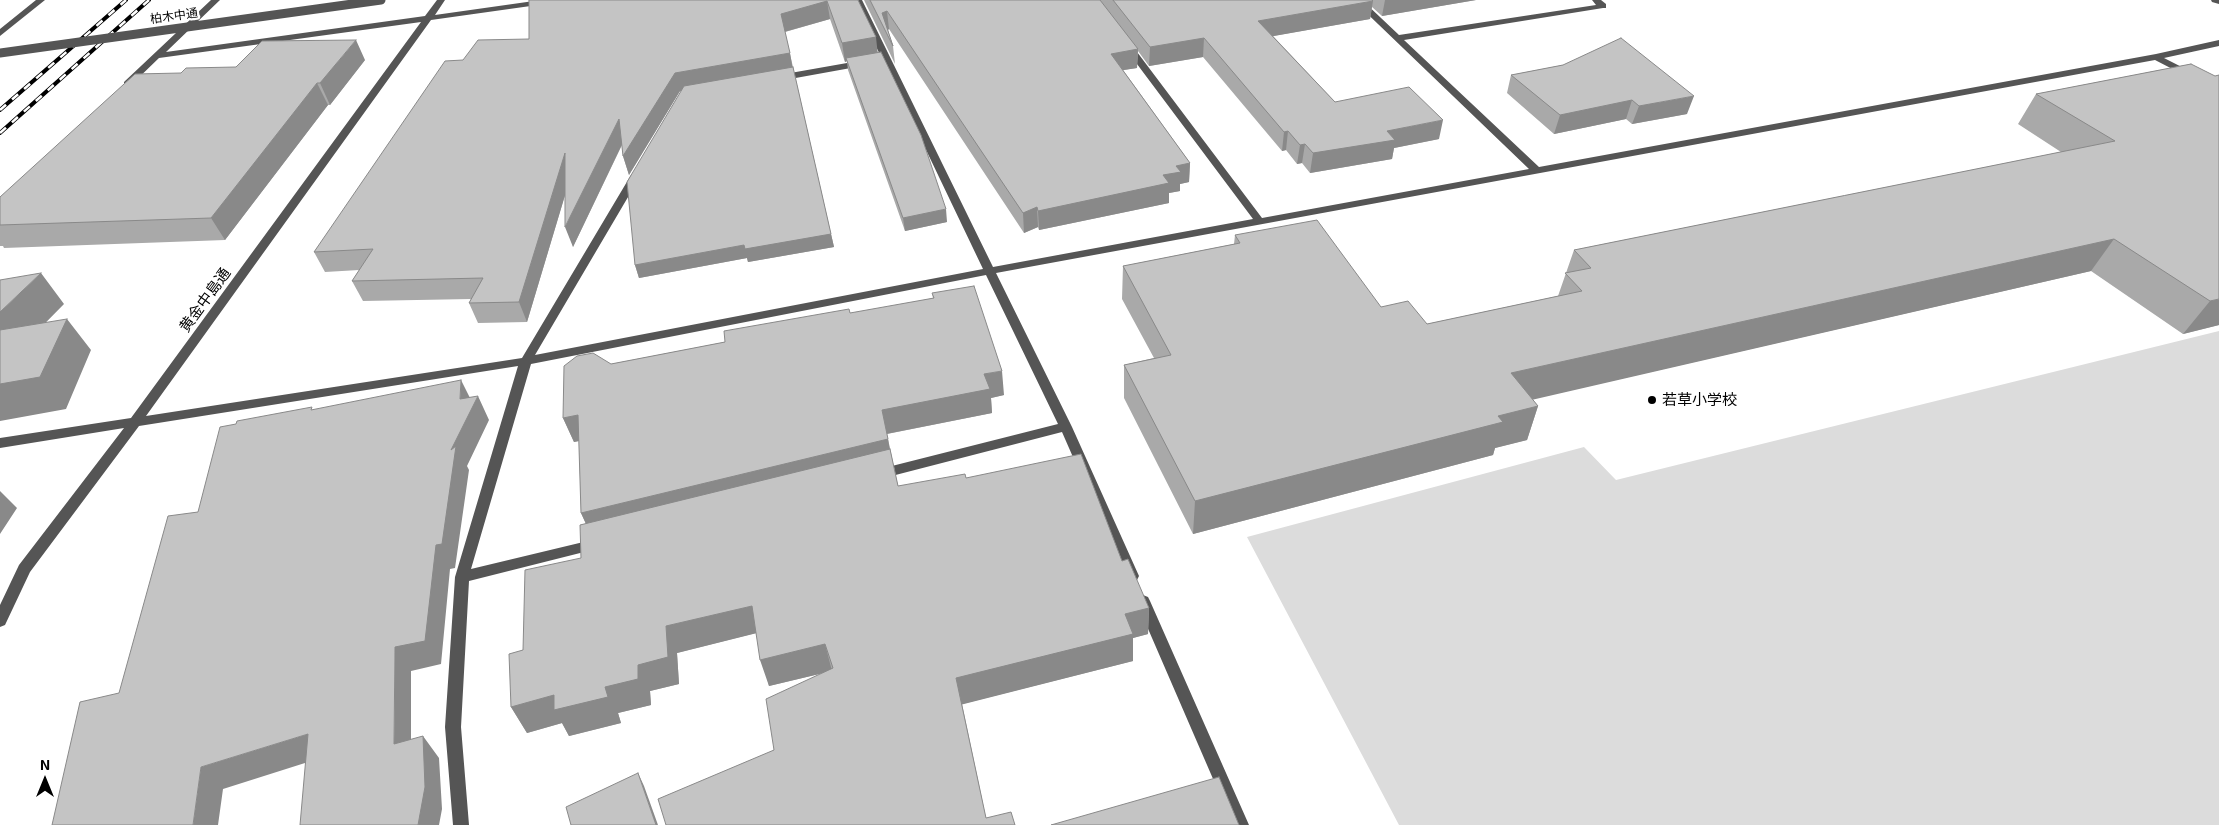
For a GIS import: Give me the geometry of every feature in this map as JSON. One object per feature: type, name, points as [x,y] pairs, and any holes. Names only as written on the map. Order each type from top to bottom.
[{"type":"street","points":[[1,32],[42,0]]},
{"type":"street","points":[[121,90],[216,0]]},
{"type":"street","name":"柏木中通","points":[[0,53],[381,0]]},
{"type":"street","name":"黄金中島通","points":[[0,621],[24,569],[136,420],[441,0]]},
{"type":"street","points":[[156,56],[560,0]]},
{"type":"street","points":[[858,0],[988,271],[1066,427],[1241,825]]},
{"type":"street","points":[[1357,0],[1536,170]]},
{"type":"street","points":[[1398,38],[1603,6],[1596,0]]},
{"type":"street","points":[[2215,0],[2219,2]]},
{"type":"street","points":[[1123,40],[1260,222]]},
{"type":"street","points":[[0,443],[136,420],[526,361],[988,271],[2219,43]]},
{"type":"street","points":[[2156,56],[2219,90]]},
{"type":"street","points":[[770,80],[886,59]]},
{"type":"street","points":[[462,825],[452,727],[462,577],[526,361],[642,164]]},
{"type":"street","points":[[865,477],[1066,427]]},
{"type":"street","points":[[462,577],[606,541]]},
{"type":"shaded area","points":[[2219,331],[2219,825],[1399,825],[1247,537],[1584,447],[1616,480]]},
{"type":"building","points":[[529,0],[858,0],[876,37],[842,43],[827,1],[781,14],[790,53],[675,73],[623,156],[619,119],[565,227],[565,153],[519,302],[469,303],[483,278],[352,281],[373,249],[314,252],[445,61],[463,60],[478,40],[529,39]]},
{"type":"building","points":[[870,0],[1100,0],[1138,49],[1111,54],[1190,163],[1176,166],[1181,172],[1163,175],[1169,183],[1038,211],[1037,207],[1023,213],[887,11],[882,13],[893,46]]},
{"type":"building","points":[[1113,0],[1372,0],[1258,21],[1335,102],[1409,87],[1443,120],[1387,131],[1395,140],[1313,153],[1305,144],[1300,145],[1288,131],[1284,132],[1204,38],[1150,47]]},
{"type":"building","points":[[1621,38],[1694,96],[1639,106],[1632,100],[1560,115],[1511,75],[1563,65]]},
{"type":"building","points":[[356,40],[320,83],[317,83],[211,218],[0,225],[0,197],[135,74],[181,73],[186,68],[236,67],[262,41]]},
{"type":"building","points":[[881,52],[921,135],[946,209],[903,218],[846,58]]},
{"type":"building","points":[[2191,64],[2215,76],[2219,75],[2219,299],[2210,301],[2114,239],[1511,373],[1538,406],[1498,416],[1503,422],[1195,501],[1124,365],[1171,355],[1123,266],[1240,243],[1235,235],[1317,220],[1381,307],[1408,301],[1427,324],[1582,291],[1565,273],[1591,268],[1574,250],[2115,141],[2036,94]]},
{"type":"building","points":[[793,67],[831,234],[745,249],[744,245],[635,265],[627,182],[684,86]]},
{"type":"building","points":[[41,273],[0,312],[0,280]]},
{"type":"building","points":[[974,286],[1002,371],[984,374],[990,389],[882,410],[888,439],[581,513],[578,415],[563,418],[564,366],[577,356],[593,353],[611,364],[725,342],[724,331],[849,309],[850,313],[934,298],[932,293]]},
{"type":"building","points":[[67,319],[40,377],[0,384],[0,330]]},
{"type":"building","points":[[461,380],[460,399],[478,396],[451,450],[456,446],[442,544],[436,545],[425,641],[395,647],[394,744],[423,736],[425,787],[418,825],[300,825],[308,734],[201,767],[193,825],[52,825],[80,702],[119,693],[168,516],[198,512],[220,427],[236,424],[237,421],[312,407],[311,410]]},
{"type":"building","points":[[890,449],[898,486],[965,474],[966,478],[1081,454],[1122,561],[1128,559],[1149,608],[1125,614],[1133,634],[956,678],[986,818],[1011,812],[1015,825],[666,825],[658,799],[774,750],[766,699],[833,668],[825,644],[760,660],[752,606],[666,626],[668,657],[638,665],[638,679],[605,687],[608,697],[554,710],[554,695],[511,707],[509,654],[523,650],[525,570],[581,558],[580,525]]},
{"type":"building","points":[[638,773],[656,825],[571,825],[566,807]]},
{"type":"building","points":[[1219,777],[1239,825],[1051,825]]},
{"type":"railway","points":[[0,110],[126,0]]},
{"type":"railway","points":[[0,133],[149,0]]},
{"type":"place","name":"若草小学校","points":[[1652,400]]}]
